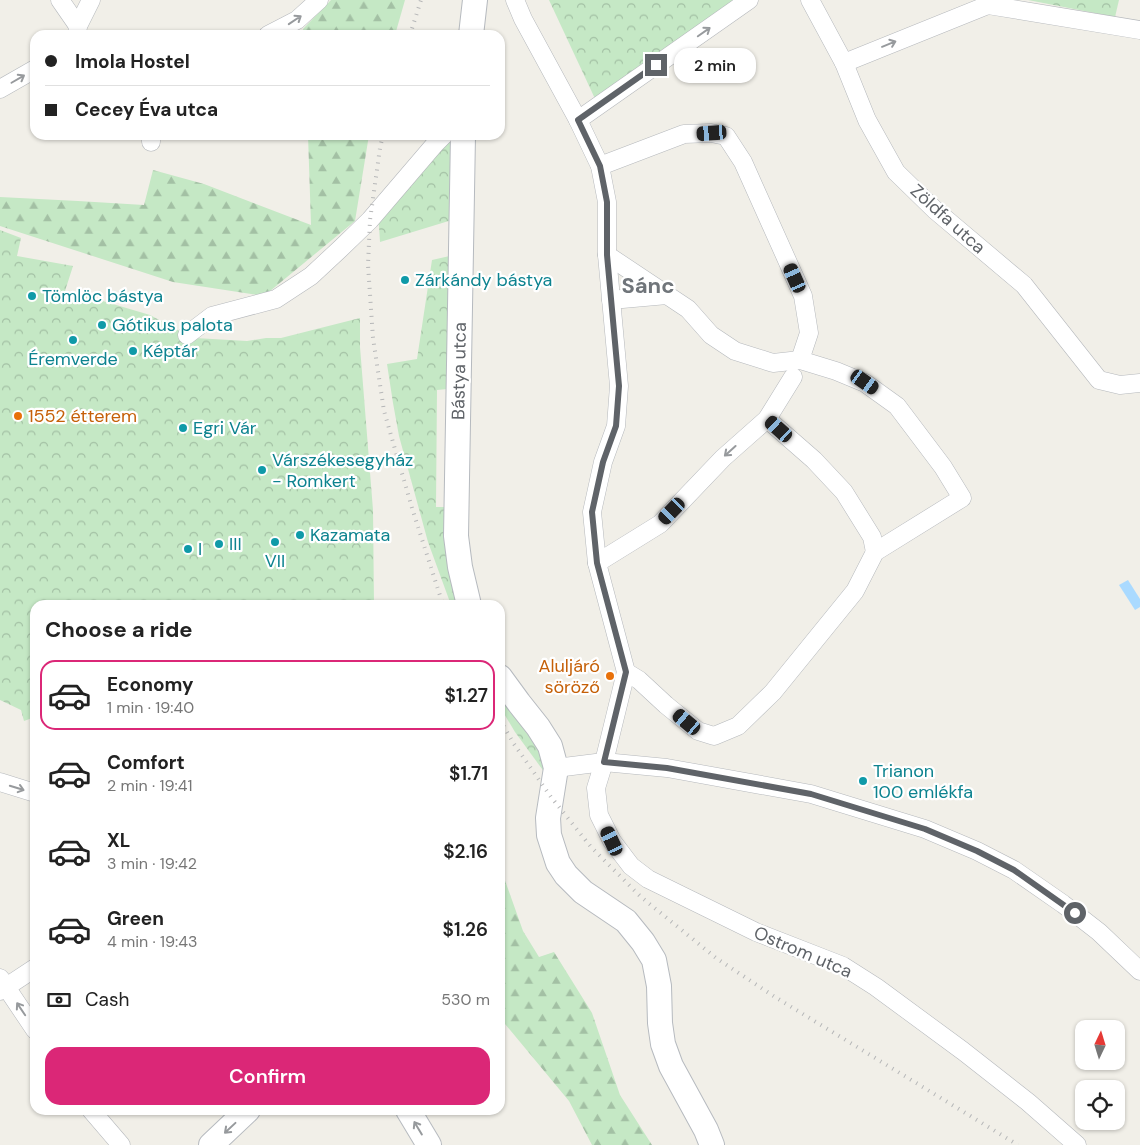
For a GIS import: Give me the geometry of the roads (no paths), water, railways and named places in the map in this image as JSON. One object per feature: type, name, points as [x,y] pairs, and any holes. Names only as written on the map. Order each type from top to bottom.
[{"type":"street","points":[[60,0],[76,30]]},
{"type":"street","points":[[77,30],[91,0]]},
{"type":"street","points":[[278,30],[297,20],[319,0]]},
{"type":"street","points":[[472,30],[475,0]]},
{"type":"street","points":[[515,0],[600,166],[607,202],[607,255],[619,386],[616,426],[603,462],[592,512],[597,563],[626,672],[639,680],[698,731],[714,736],[738,726],[773,692],[856,591],[875,552],[962,498],[943,467],[897,406],[865,382],[800,360],[773,362],[735,351],[711,335],[688,309],[607,255]]},
{"type":"street","points":[[578,120],[749,0]]},
{"type":"street","name":"Zöldfa utca","points":[[810,0],[844,62],[867,120],[896,172],[935,210],[1024,285],[1099,380],[1120,385],[1139,385]]},
{"type":"street","points":[[844,62],[987,2],[1140,30]]},
{"type":"street","points":[[0,89],[30,72]]},
{"type":"street","points":[[600,166],[684,134],[712,133],[726,136],[743,162],[802,296],[809,333],[800,360]]},
{"type":"street","points":[[187,335],[212,316],[276,299],[311,276],[370,220],[439,140]]},
{"type":"street","name":"Bástya utca","points":[[463,140],[456,536],[460,567],[468,600]]},
{"type":"street","points":[[611,300],[667,295]]},
{"type":"street","points":[[597,563],[660,524],[723,458],[767,418],[793,377]]},
{"type":"street","points":[[767,418],[814,460],[844,492],[872,537],[875,552]]},
{"type":"street","name":"Ostrom utca","points":[[626,672],[596,788],[600,815],[612,841],[631,866],[648,879],[756,932],[843,966],[876,987],[962,1051],[1028,1102],[1077,1145]]},
{"type":"street","points":[[505,684],[550,746],[556,768],[548,818],[548,835],[558,863],[566,875],[583,892],[626,921],[643,942],[654,960],[659,986],[660,1023],[663,1044],[671,1066],[706,1130],[712,1145]]},
{"type":"street","points":[[556,768],[604,762],[667,768],[811,794],[925,829],[977,851],[1014,870],[1099,932],[1140,971]]},
{"type":"street","points":[[0,782],[30,792]]},
{"type":"street","points":[[30,971],[2,985],[30,1023]]},
{"type":"street","points":[[96,1115],[121,1145]]},
{"type":"street","points":[[211,1145],[243,1115]]},
{"type":"street","points":[[411,1115],[429,1145]]},
{"type":"water","points":[[1128,580],[1140,599],[1140,607],[1135,610],[1119,585]]},
{"type":"railway","points":[[412,30],[421,0]]},
{"type":"railway","points":[[382,140],[370,220],[368,265],[373,338],[384,411],[441,600]]},
{"type":"railway","points":[[505,729],[551,797],[591,847],[641,897],[716,958],[775,997],[1018,1145]]},
{"type":"place","name":"Zárkándy bástya","points":[[405,280]]},
{"type":"place","name":"Tömlöc bástya","points":[[32,296]]},
{"type":"place","name":"Gótikus palota","points":[[102,325]]},
{"type":"place","name":"Éremverde","points":[[73,340]]},
{"type":"place","name":"Képtár","points":[[133,351]]},
{"type":"place","name":"1552 étterem","points":[[18,416]]},
{"type":"place","name":"Egri Vár","points":[[183,428]]},
{"type":"place","name":"Várszékesegyház - Romkert","points":[[262,470]]},
{"type":"place","name":"Kazamata","points":[[300,535]]},
{"type":"place","name":"VII","points":[[275,542]]},
{"type":"place","name":"III","points":[[219,544]]},
{"type":"place","name":"I","points":[[188,549]]},
{"type":"place","name":"Aluljáró söröző","points":[[610,676]]},
{"type":"place","name":"Trianon 100 emlékfa","points":[[863,781]]},
{"type":"district","name":"Sánc","points":[[648,285]]}]
